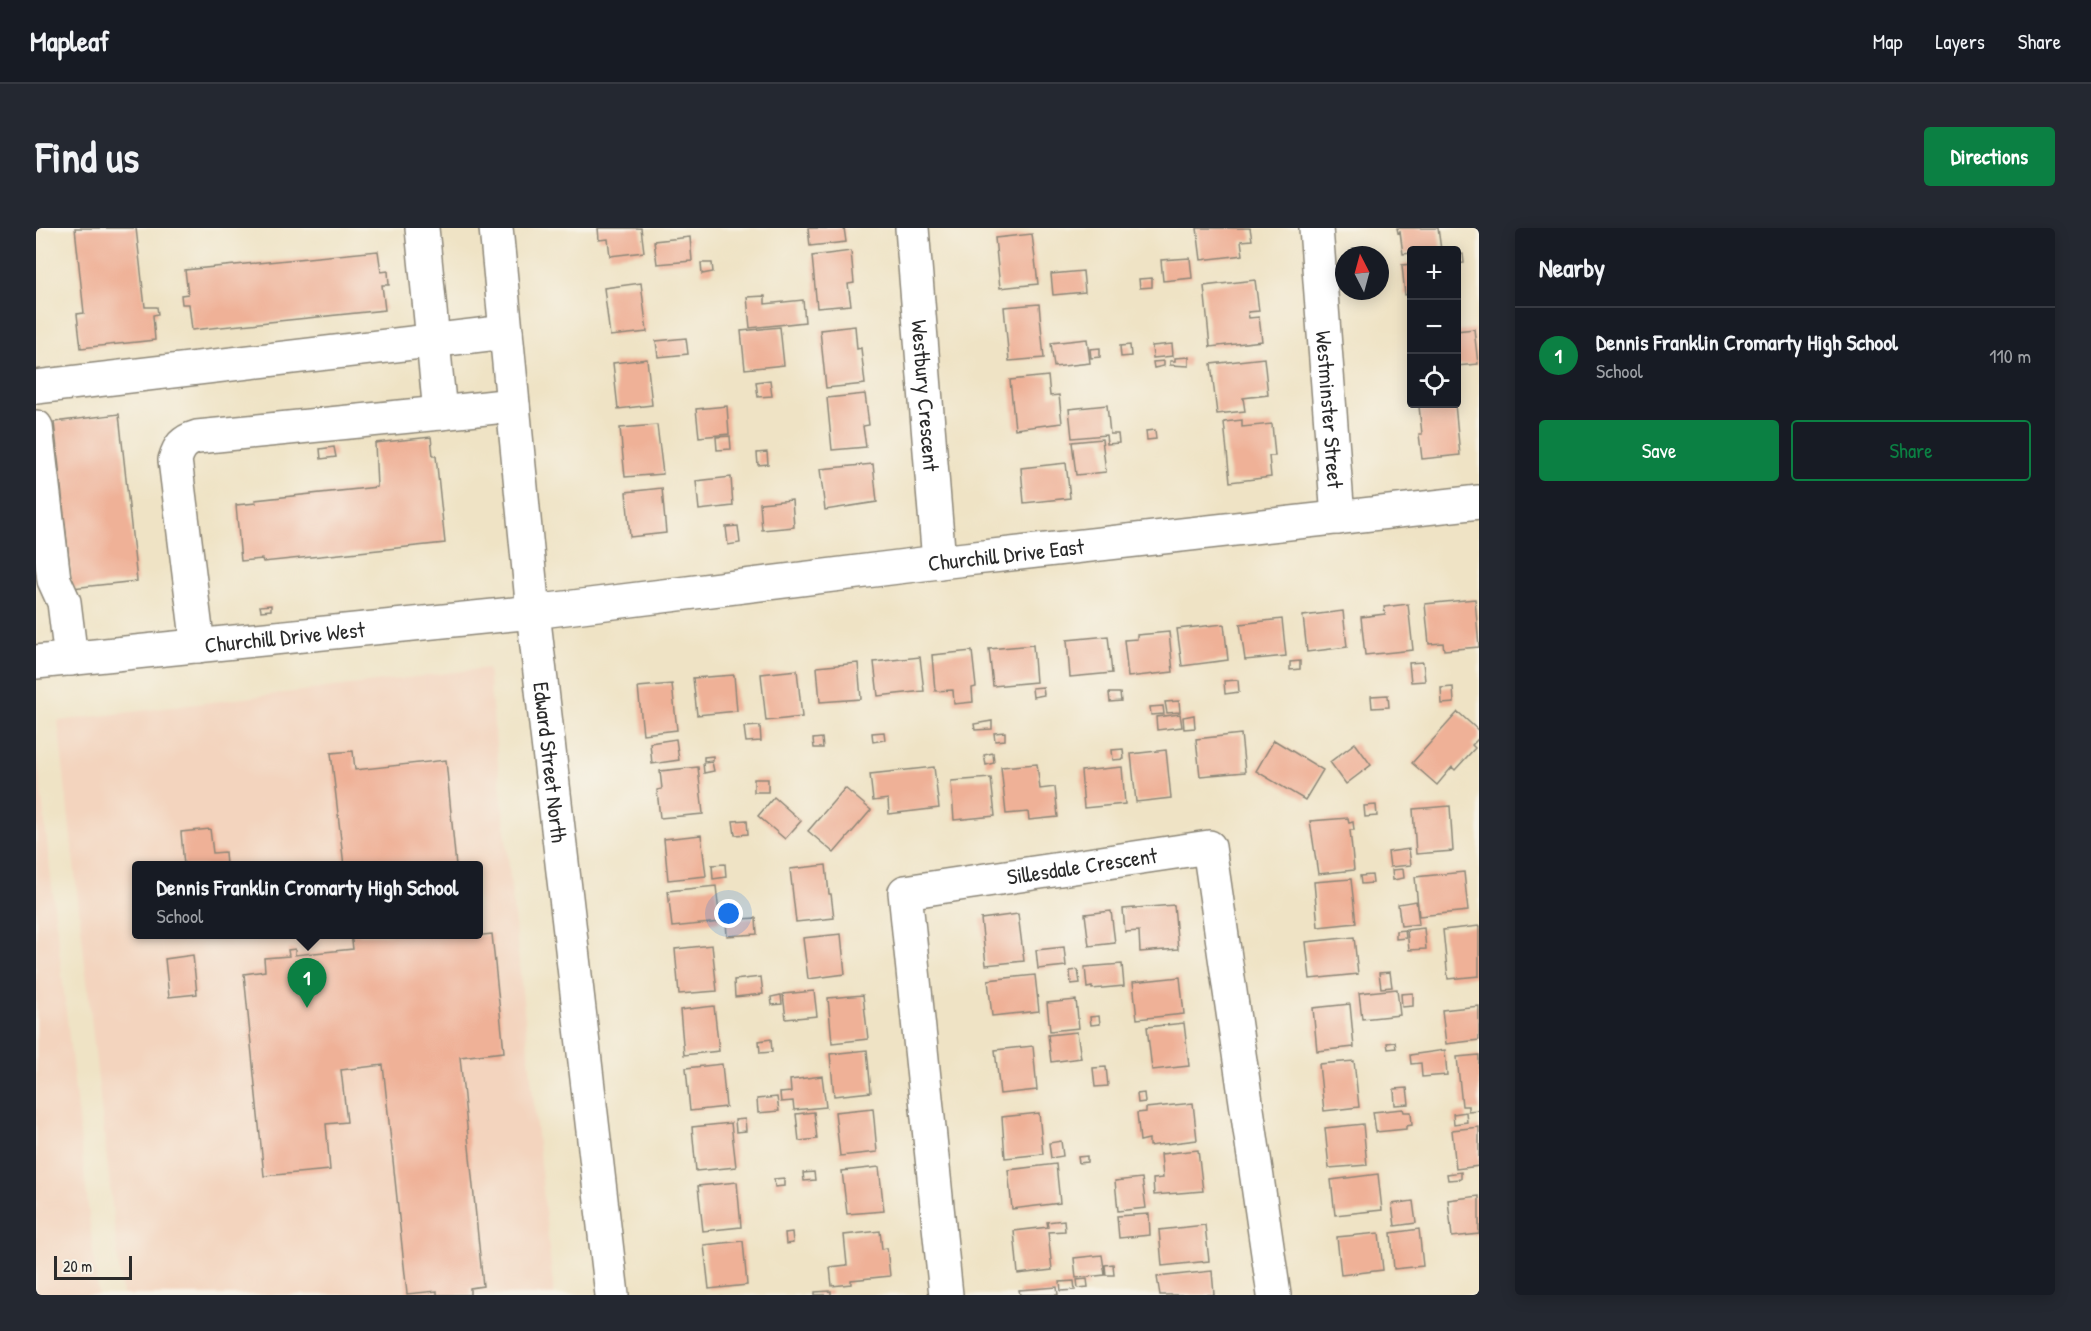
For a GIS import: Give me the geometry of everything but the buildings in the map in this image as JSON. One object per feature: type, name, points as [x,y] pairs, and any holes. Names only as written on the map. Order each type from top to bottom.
[{"type":"street","points":[[422,228],[440,412]]},
{"type":"street","name":"Edward Street North","points":[[496,228],[534,612],[612,1295]]},
{"type":"street","name":"Westbury Crescent","points":[[912,228],[939,562]]},
{"type":"street","name":"Westminster Street","points":[[1316,228],[1338,518]]},
{"type":"street","points":[[36,387],[506,332]]},
{"type":"street","points":[[198,646],[175,460],[179,448],[186,441],[196,437],[513,405]]},
{"type":"street","points":[[36,427],[54,580],[64,602],[71,659]]},
{"type":"street","name":"Churchill Drive East","points":[[534,612],[939,562],[1479,502]]},
{"type":"street","name":"Churchill Drive West","points":[[36,662],[534,612]]},
{"type":"street","name":"Sillesdale Crescent","points":[[946,1295],[905,892],[1209,847],[1274,1295]]},
{"type":"shaded area","points":[[488,668],[554,1295],[122,1295],[58,721]]},
{"type":"shaded area","points":[[36,744],[98,1295],[36,1295]]},
{"type":"place","name":"Dennis Franklin Cromarty High School","points":[[307,1008]]}]
